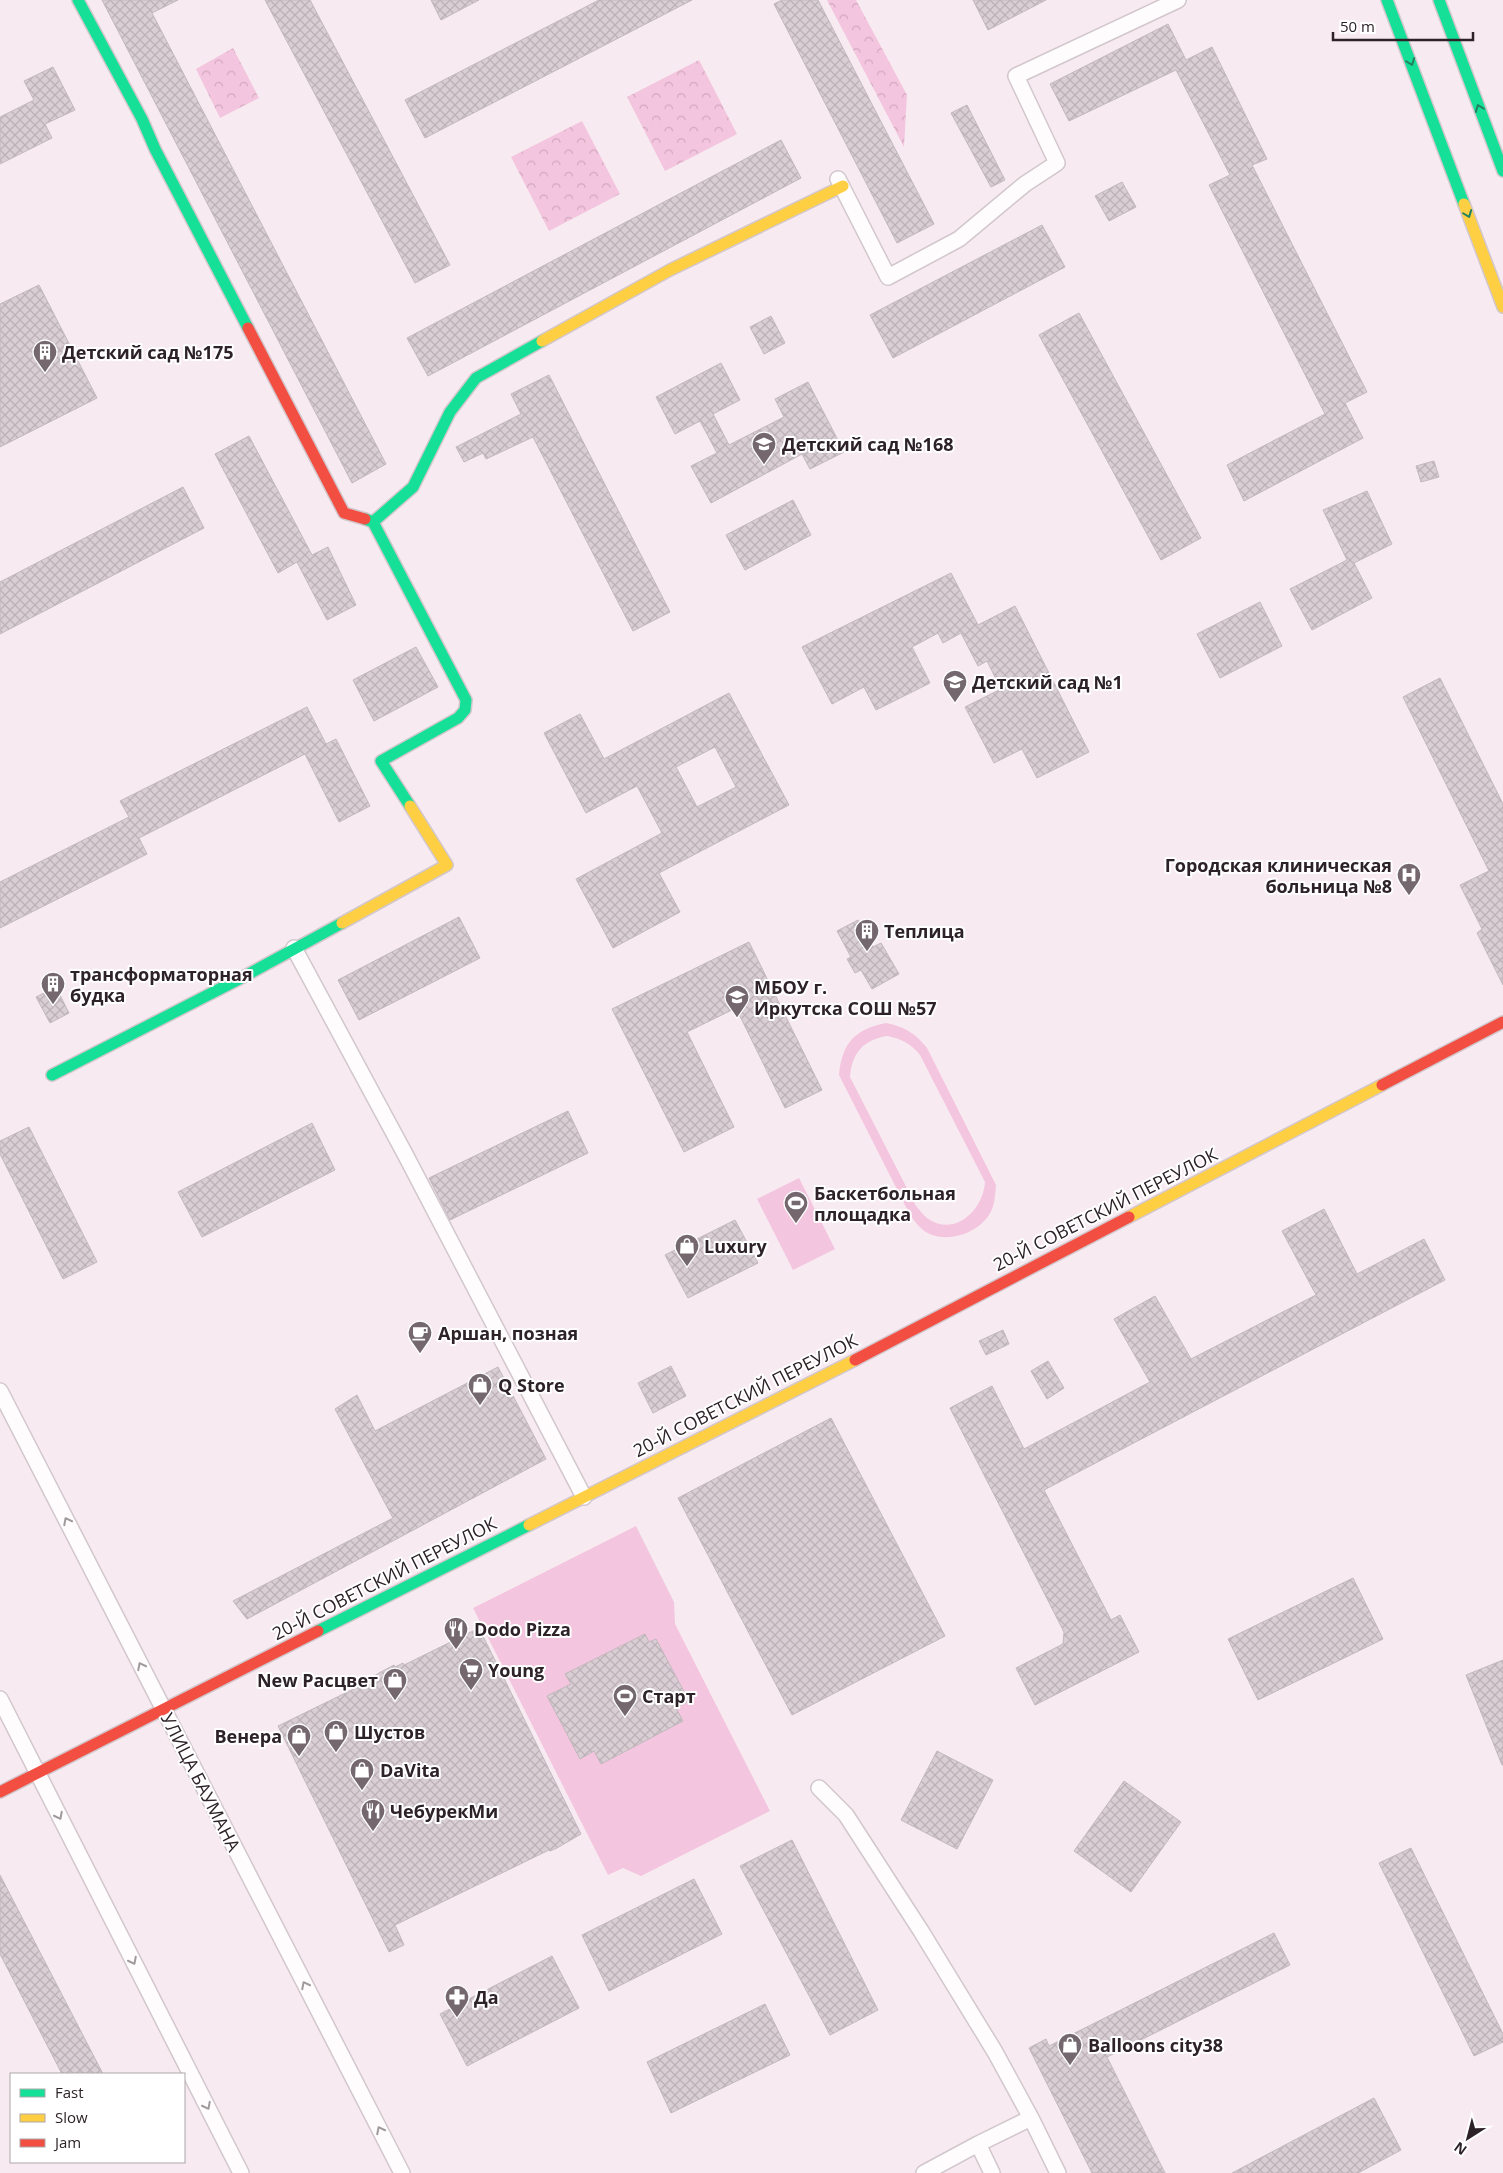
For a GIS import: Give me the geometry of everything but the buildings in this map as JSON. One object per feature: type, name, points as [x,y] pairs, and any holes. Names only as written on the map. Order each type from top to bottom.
[{"type":"street","points":[[52,1075],[245,976],[446,865],[381,761],[458,718],[465,710],[466,700],[373,522],[344,514],[142,118],[78,0]]},
{"type":"street","points":[[373,522],[413,487],[450,412],[476,378],[670,270],[840,182],[888,277],[960,239],[1025,184],[1057,163],[1016,76],[1178,0]]},
{"type":"street","points":[[1387,0],[1503,307]]},
{"type":"street","points":[[1439,0],[1503,171]]},
{"type":"street","points":[[294,948],[406,1154],[584,1497]]},
{"type":"street","name":"20-Й СОВЕТСКИЙ ПЕРЕУЛОК","points":[[0,1792],[851,1362],[1503,1022]]},
{"type":"street","name":"УЛИЦА БАУМАНА","points":[[0,1391],[402,2173]]},
{"type":"street","points":[[0,1699],[242,2173]]},
{"type":"street","points":[[819,1788],[846,1815],[921,1931],[996,2052],[1058,2173]]},
{"type":"street","points":[[924,2173],[1031,2118]]},
{"type":"street","points":[[978,2144],[992,2173]]},
{"type":"green space","points":[[827,0],[856,0],[907,95],[904,147]]},
{"type":"green space","points":[[233,48],[259,98],[220,118],[196,69]]},
{"type":"green space","points":[[699,60],[737,134],[665,171],[627,97]]},
{"type":"green space","points":[[582,121],[620,194],[549,231],[511,157]]},
{"type":"green space","points":[[886,1023],[899,1026],[918,1038],[927,1048],[996,1185],[994,1204],[989,1215],[976,1228],[959,1236],[940,1237],[931,1234],[923,1230],[910,1215],[839,1075],[843,1054],[852,1039],[866,1029]],"holes":[[[887,1036],[901,1040],[913,1047],[920,1055],[985,1182],[979,1202],[973,1211],[957,1223],[948,1225],[937,1223],[927,1218],[916,1206],[850,1077],[853,1061],[860,1049],[871,1041]]]},
{"type":"green space","name":"Баскетбольная площадка","points":[[799,1178],[835,1249],[793,1270],[757,1199]]},
{"type":"green space","name":"Старт","points":[[636,1526],[674,1602],[675,1624],[770,1811],[641,1876],[623,1868],[608,1875],[473,1608]]},
{"type":"traffic: fast","points":[[78,0],[142,119],[155,149],[248,328]]},
{"type":"traffic: fast","points":[[1387,0],[1464,204]]},
{"type":"traffic: fast","points":[[1439,0],[1503,171]]},
{"type":"traffic: fast","points":[[365,519],[373,522],[413,487],[450,412],[476,378],[542,341]]},
{"type":"traffic: fast","points":[[373,522],[466,700],[465,710],[458,718],[381,761],[410,806]]},
{"type":"traffic: fast","points":[[52,1075],[245,976],[342,923]]},
{"type":"traffic: fast","points":[[318,1631],[529,1525]]},
{"type":"traffic: slow","points":[[542,341],[670,270],[843,186]]},
{"type":"traffic: slow","points":[[1464,204],[1503,307]]},
{"type":"traffic: slow","points":[[342,923],[447,865],[410,806]]},
{"type":"traffic: slow","points":[[1129,1217],[1382,1085]]},
{"type":"traffic: slow","points":[[529,1525],[855,1360]]},
{"type":"traffic: jam","points":[[248,328],[344,513],[365,519]]},
{"type":"traffic: jam","points":[[1382,1085],[1503,1022]]},
{"type":"traffic: jam","points":[[855,1360],[1129,1217]]},
{"type":"traffic: jam","points":[[0,1792],[318,1631]]},
{"type":"place","name":"Детский сад №175","points":[[45,373]]},
{"type":"place","name":"Детский сад №168","points":[[764,465]]},
{"type":"place","name":"Детский сад №1","points":[[955,703]]},
{"type":"place","name":"Городская клиническая больница №8","points":[[1409,896]]},
{"type":"place","name":"Теплица","points":[[867,952]]},
{"type":"place","name":"трансформаторная будка","points":[[53,1005]]},
{"type":"place","name":"МБОУ г. Иркутска СОШ №57","points":[[737,1018]]},
{"type":"place","name":"Баскетбольная площадка","points":[[796,1224]]},
{"type":"place","name":"Luxury","points":[[687,1267]]},
{"type":"place","name":"Аршан, позная","points":[[420,1354]]},
{"type":"place","name":"Q Store","points":[[480,1406]]},
{"type":"place","name":"Dodo Pizza","points":[[456,1650]]},
{"type":"place","name":"Young","points":[[471,1691]]},
{"type":"place","name":"New Расцвет","points":[[395,1701]]},
{"type":"place","name":"Старт","points":[[625,1717]]},
{"type":"place","name":"Шустов","points":[[336,1753]]},
{"type":"place","name":"Венера","points":[[299,1757]]},
{"type":"place","name":"DaVita","points":[[362,1791]]},
{"type":"place","name":"ЧебурекМи","points":[[373,1832]]},
{"type":"place","name":"Да","points":[[457,2018]]},
{"type":"place","name":"Balloons city38","points":[[1070,2066]]}]
